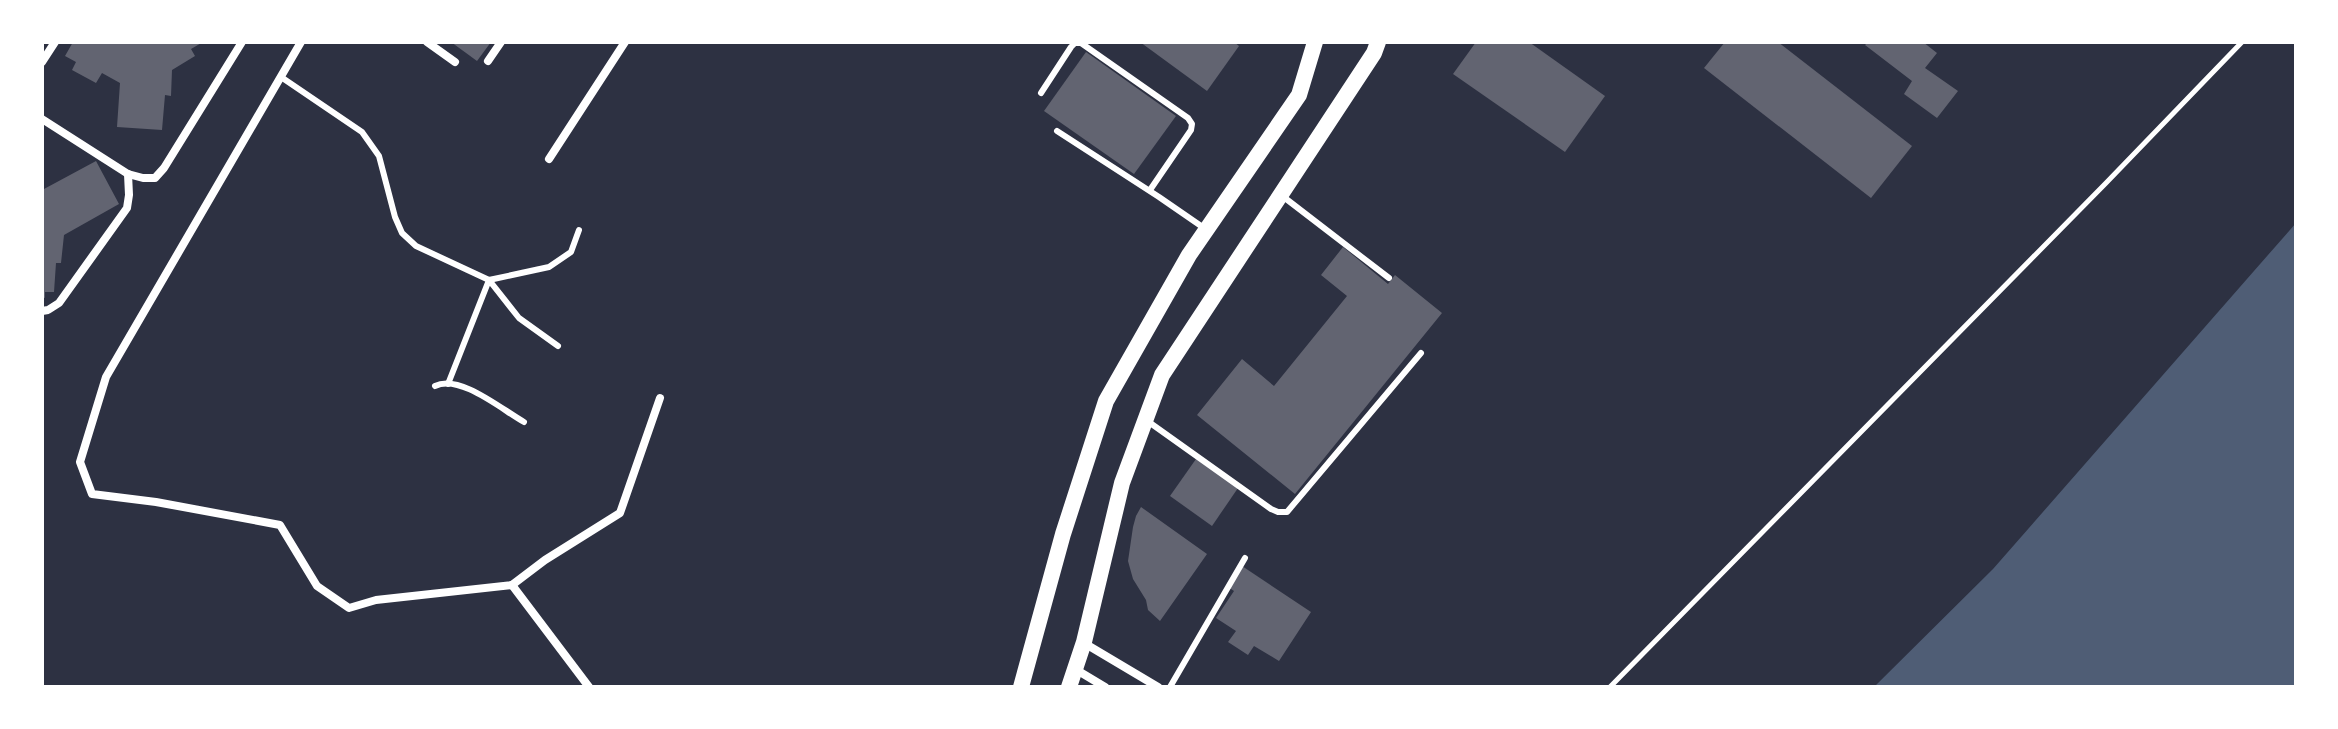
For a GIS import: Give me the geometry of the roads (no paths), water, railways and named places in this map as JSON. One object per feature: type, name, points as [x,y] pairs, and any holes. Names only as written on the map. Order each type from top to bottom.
[{"type":"main road","points":[[1021,687],[1063,534],[1106,401],[1189,255],[1299,95],[1315,42]]},
{"type":"main road","points":[[1069,687],[1084,642],[1122,483],[1162,375],[1374,53],[1378,42]]},
{"type":"street","points":[[42,62],[55,42]]},
{"type":"street","points":[[42,119],[128,174],[155,178],[242,42]]},
{"type":"street","points":[[301,42],[106,377],[80,462],[92,494],[156,502],[280,525],[317,586],[349,608],[376,600],[512,585],[545,560],[620,513],[660,398]]},
{"type":"street","points":[[427,42],[455,62]]},
{"type":"street","points":[[488,61],[501,42]]},
{"type":"street","points":[[549,159],[625,42]]},
{"type":"street","points":[[42,311],[59,303],[127,208],[128,174]]},
{"type":"street","points":[[512,585],[589,687]]},
{"type":"street","points":[[1084,642],[1158,687]]},
{"type":"street","points":[[1075,669],[1105,687]]},
{"type":"lane","points":[[1041,93],[1071,47],[1081,43],[1188,118],[1192,124],[1191,130],[1150,190]]},
{"type":"lane","points":[[281,77],[362,132],[379,156],[402,233],[416,246],[489,280],[519,318],[558,346]]},
{"type":"lane","points":[[1057,131],[1207,230]]},
{"type":"lane","points":[[1280,194],[1389,278]]},
{"type":"lane","points":[[489,280],[549,267],[571,252],[579,230]]},
{"type":"lane","points":[[448,384],[489,280]]},
{"type":"lane","points":[[1146,420],[1271,509],[1287,512],[1421,353]]},
{"type":"lane","points":[[435,386],[463,385],[524,422]]},
{"type":"lane","points":[[1170,687],[1245,558]]},
{"type":"water","points":[[2296,223],[2296,687],[1874,687],[1993,569]]}]
